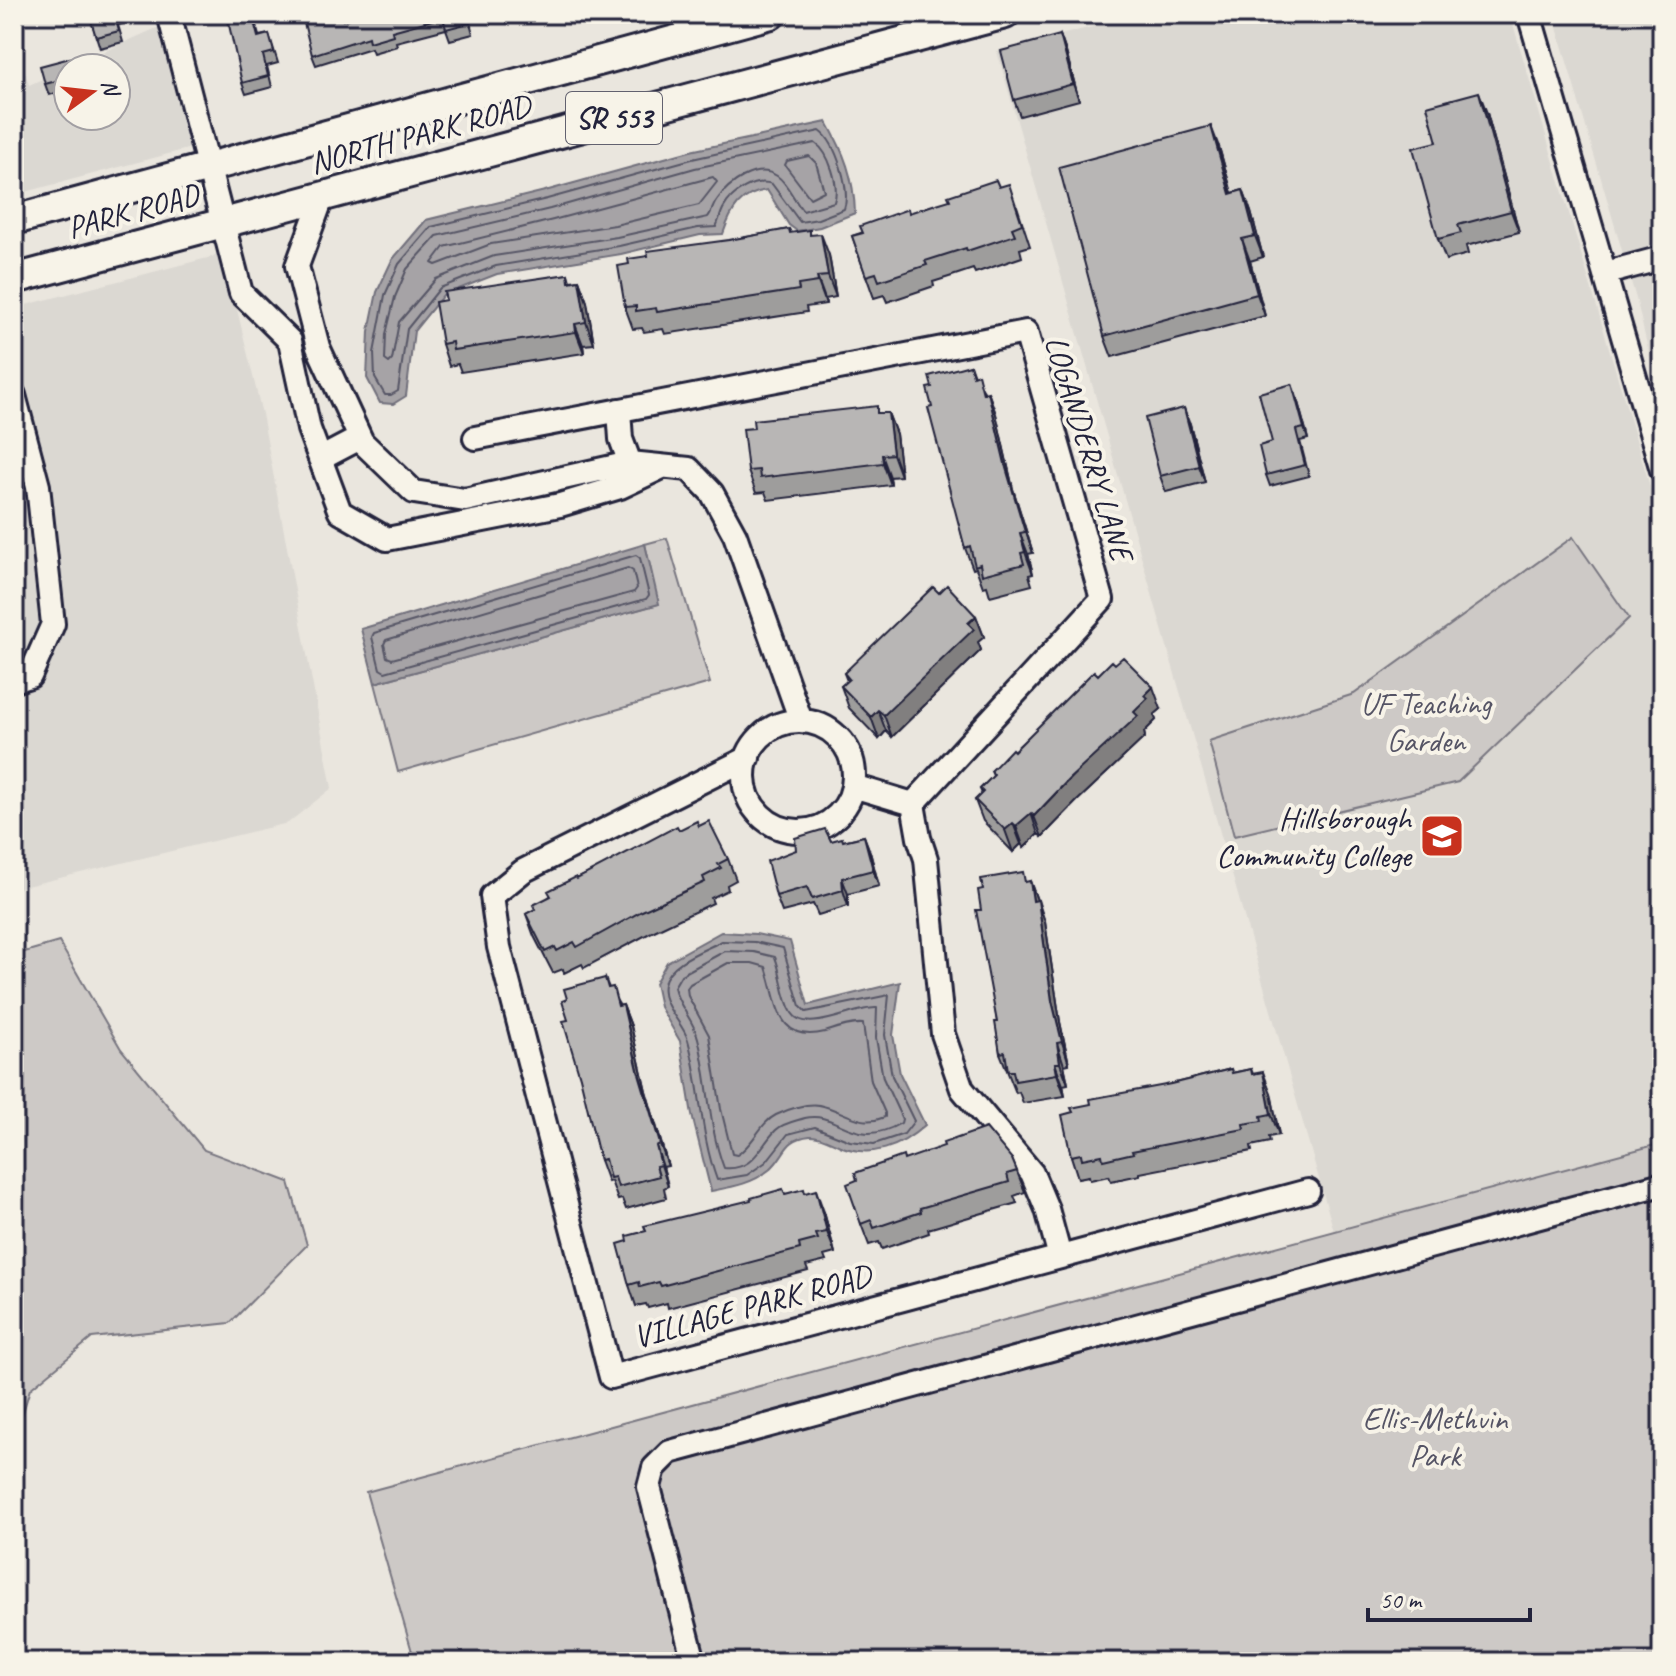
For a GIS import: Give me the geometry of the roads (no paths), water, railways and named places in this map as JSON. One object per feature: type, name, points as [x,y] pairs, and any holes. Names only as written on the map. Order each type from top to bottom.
[{"type":"main road","name":"NORTH PARK ROAD","points":[[209,166],[771,14]]},
{"type":"main road","name":"NORTH PARK ROAD","points":[[224,222],[1005,14]]},
{"type":"main road","name":"PARK ROAD","points":[[14,220],[209,166]]},
{"type":"main road","name":"PARK ROAD","points":[[14,279],[224,222]]},
{"type":"street","points":[[169,14],[241,293],[290,341],[309,429],[340,512],[387,539],[560,505],[620,487],[665,466]]},
{"type":"street","points":[[1529,14],[1662,470]]},
{"type":"street","points":[[323,195],[297,266],[315,333],[360,438],[414,492],[465,500],[630,463],[689,469],[712,493],[735,535],[801,721],[830,729],[843,742],[852,758],[853,786],[843,810],[830,822],[813,829],[795,831],[762,817],[751,803],[745,785],[748,758]]},
{"type":"street","points":[[1606,273],[1662,258]]},
{"type":"street","name":"LOGANDERRY LANE","points":[[475,438],[1026,332],[1102,599],[913,804]]},
{"type":"street","points":[[290,341],[315,333]]},
{"type":"street","points":[[14,395],[38,486],[53,624],[30,676],[14,681]]},
{"type":"street","points":[[619,410],[621,439],[630,463]]},
{"type":"street","points":[[320,459],[360,438]]},
{"type":"street","points":[[454,498],[459,526]]},
{"type":"street","name":"VILLAGE PARK ROAD","points":[[801,721],[777,725],[762,735],[748,758],[523,871],[492,896],[499,947],[611,1377],[1060,1257]]},
{"type":"street","points":[[853,786],[913,804],[926,859],[943,1034],[962,1089],[1032,1173],[1047,1209],[1060,1257],[1308,1191]]},
{"type":"street","points":[[694,1662],[649,1487],[654,1468],[670,1452],[1662,1184]]},
{"type":"water","points":[[827,122],[847,166],[855,213],[820,227],[797,231],[789,225],[767,190],[750,195],[738,204],[723,234],[700,235],[621,254],[497,274],[443,295],[414,331],[406,396],[393,404],[380,403],[367,378],[369,331],[377,292],[392,260],[426,220],[690,151]]},
{"type":"water","points":[[645,544],[659,604],[375,683],[361,629]]},
{"type":"water","points":[[721,932],[756,934],[790,941],[808,1005],[900,982],[893,1035],[900,1074],[925,1125],[896,1145],[874,1151],[852,1150],[817,1137],[801,1138],[790,1144],[775,1164],[756,1179],[711,1191],[692,1115],[680,1041],[660,1007],[655,983],[667,962]]},
{"type":"place","name":"Hillsborough Community College","points":[[1442,836]]},
{"type":"park label","name":"UF Teaching Garden","points":[[1426,722]]},
{"type":"park label","name":"Ellis-Methvin Park","points":[[1435,1436]]}]
